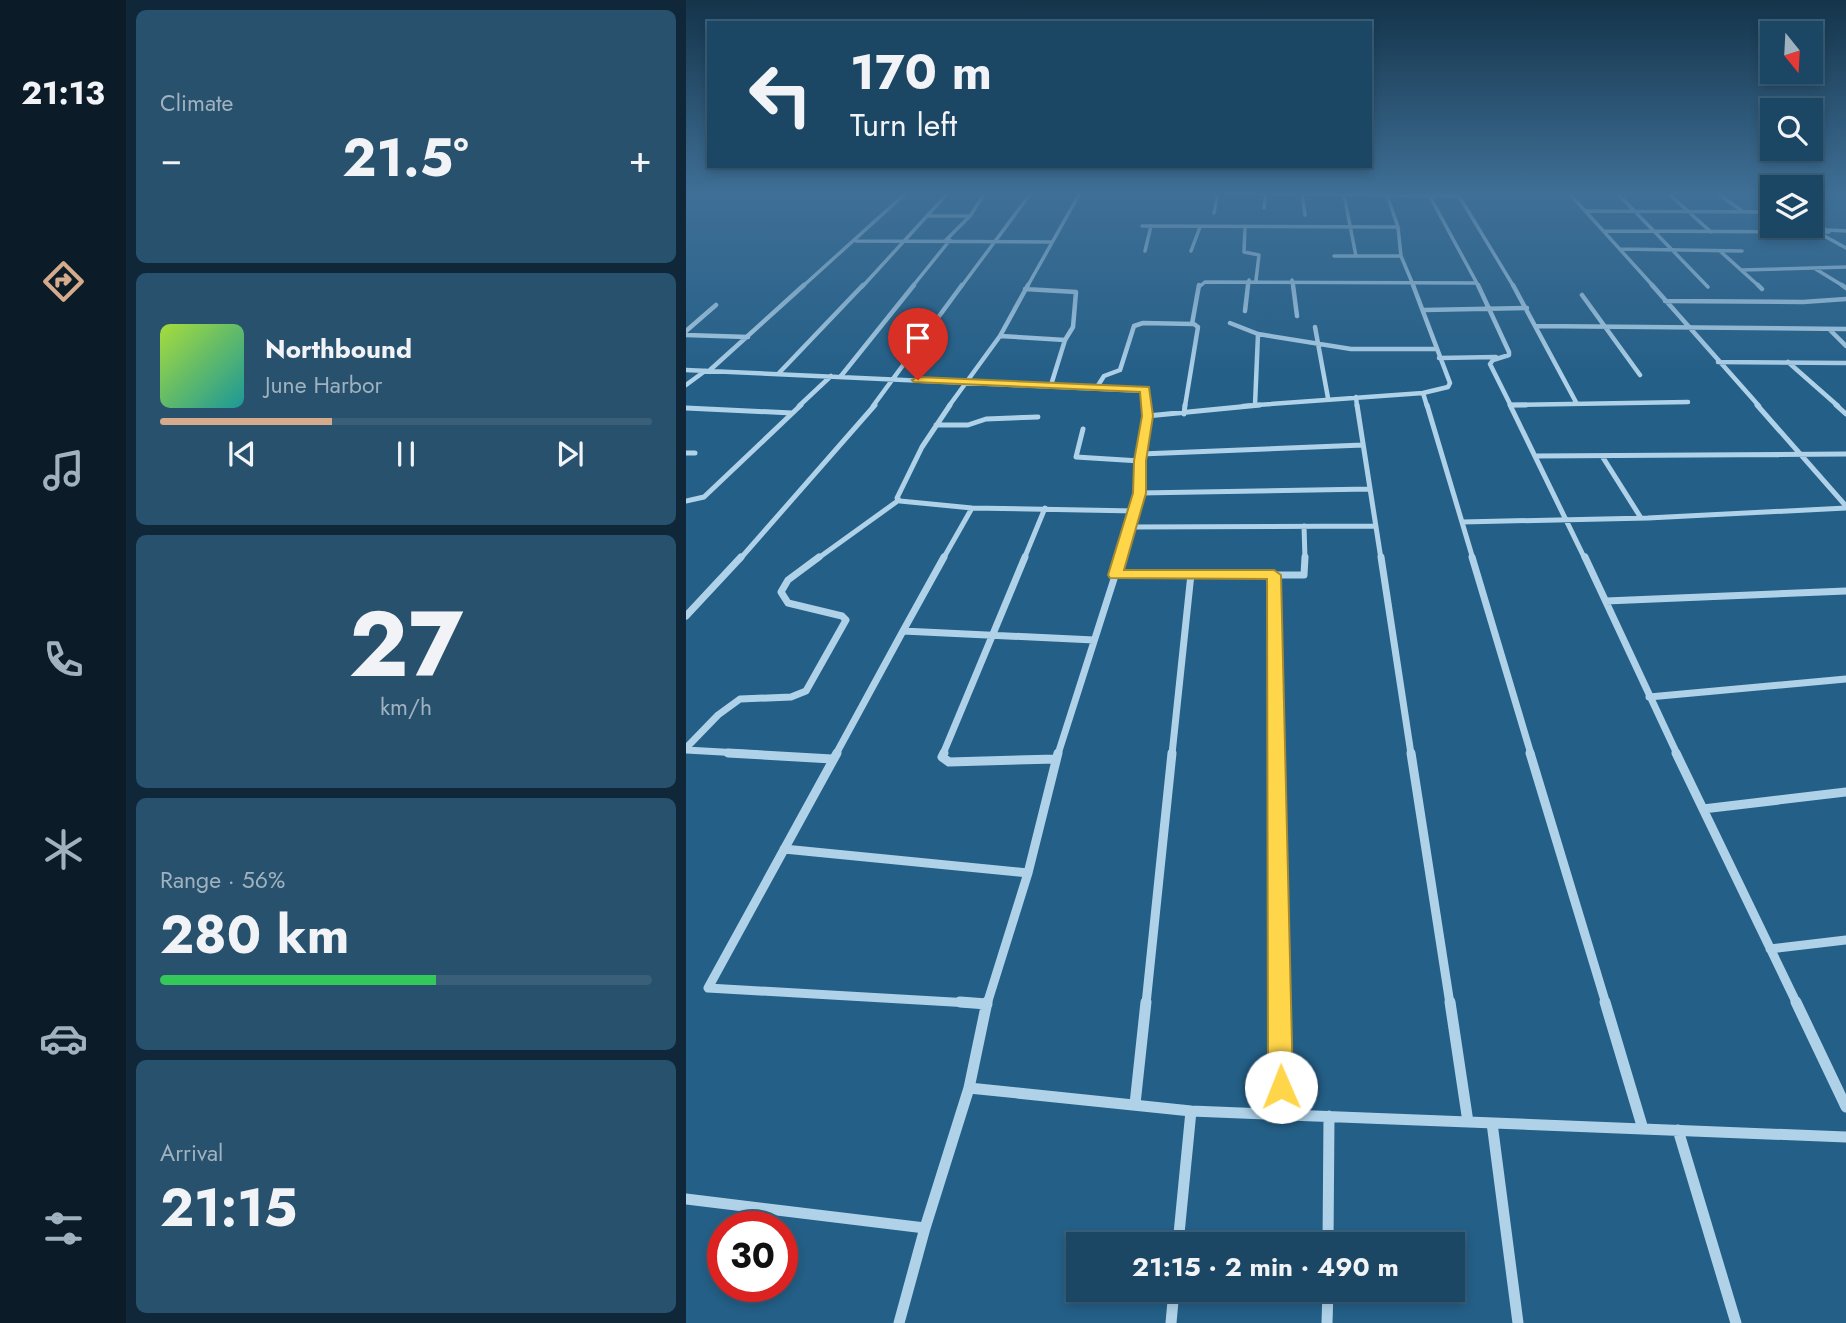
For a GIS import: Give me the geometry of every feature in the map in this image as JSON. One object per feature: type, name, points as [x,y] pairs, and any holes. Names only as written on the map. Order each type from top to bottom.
[{"type":"street","points":[[686,385],[749,337],[840,255]]},
{"type":"street","points":[[779,373],[893,255]]},
{"type":"street","points":[[841,376],[936,255]]},
{"type":"street","points":[[686,616],[787,507],[894,379],[983,255]]},
{"type":"street","points":[[899,500],[898,494],[936,425],[1000,336],[1044,255]]},
{"type":"street","points":[[1256,280],[1258,255]]},
{"type":"street","points":[[1461,255],[1490,308],[1510,355],[1493,360],[1490,364],[1606,601],[1649,697],[1846,1107]]},
{"type":"street","points":[[1495,255],[1527,308],[1577,404]]},
{"type":"street","points":[[1625,255],[1846,507]]},
{"type":"street","points":[[1679,255],[1707,287]]},
{"type":"street","points":[[1724,255],[1762,289]]},
{"type":"street","points":[[1147,416],[1445,389],[1449,385],[1424,310],[1401,256],[1334,256]]},
{"type":"street","points":[[1741,271],[1846,267]]},
{"type":"street","points":[[1814,268],[1846,288]]},
{"type":"street","points":[[1245,312],[1249,280]]},
{"type":"street","points":[[1192,324],[1201,283],[1292,280],[1476,283]]},
{"type":"street","points":[[1292,280],[1297,316]]},
{"type":"street","points":[[1026,289],[1076,292],[1073,327],[1065,340],[1051,385]]},
{"type":"street","points":[[1582,295],[1640,375]]},
{"type":"street","points":[[1665,301],[1802,302],[1846,299]]},
{"type":"street","points":[[686,333],[716,305]]},
{"type":"street","points":[[1424,310],[1527,308]]},
{"type":"street","points":[[1097,387],[1104,376],[1119,370],[1133,326],[1143,323],[1192,324],[1198,327],[1184,414]]},
{"type":"street","points":[[1230,323],[1258,334],[1351,349],[1435,349]]},
{"type":"street","points":[[1536,326],[1846,329]]},
{"type":"street","points":[[1315,327],[1328,398]]},
{"type":"street","points":[[1830,330],[1846,346]]},
{"type":"street","points":[[686,333],[749,337]]},
{"type":"street","points":[[1255,405],[1258,334]]},
{"type":"street","points":[[1000,336],[1065,340]]},
{"type":"street","points":[[1439,358],[1504,357]]},
{"type":"street","points":[[1718,362],[1846,363]]},
{"type":"street","points":[[1788,362],[1846,414]]},
{"type":"street","points":[[686,370],[1145,389],[1147,416],[1140,457],[1140,493],[1136,511],[1056,759],[1028,873],[988,1004],[969,1088],[925,1228],[900,1323]]},
{"type":"street","points":[[686,501],[704,497],[831,376]]},
{"type":"street","points":[[1423,393],[1643,1129]]},
{"type":"street","points":[[1356,397],[1468,1122]]},
{"type":"street","points":[[1511,405],[1688,402]]},
{"type":"street","points":[[686,408],[793,413]]},
{"type":"street","points":[[936,425],[968,425],[986,419],[1038,417]]},
{"type":"street","points":[[1083,429],[1076,457],[1140,457],[1363,444]]},
{"type":"street","points":[[686,453],[695,453]]},
{"type":"street","points":[[1535,456],[1846,454]]},
{"type":"street","points":[[1602,456],[1641,518]]},
{"type":"street","points":[[1140,493],[1370,489]]},
{"type":"street","points":[[899,500],[912,504],[972,508],[1136,511]]},
{"type":"street","points":[[686,749],[733,703],[750,696],[795,697],[806,691],[846,620],[842,616],[788,603],[781,592],[788,580],[899,500]]},
{"type":"street","points":[[1462,522],[1641,518],[1846,507]]},
{"type":"street","points":[[972,508],[708,988],[988,1004]]},
{"type":"street","points":[[1045,508],[944,751],[944,760],[1056,759]]},
{"type":"street","points":[[1115,575],[1306,574],[1304,526]]},
{"type":"street","points":[[1131,527],[1376,526]]},
{"type":"street","points":[[1135,1104],[1191,574]]},
{"type":"street","points":[[1274,575],[1281,1114]]},
{"type":"street","points":[[1606,601],[1846,590]]},
{"type":"street","points":[[903,631],[1094,640]]},
{"type":"street","points":[[1649,697],[1846,679]]},
{"type":"street","points":[[686,749],[832,759]]},
{"type":"street","points":[[1703,809],[1846,792]]},
{"type":"street","points":[[784,849],[1028,873]]},
{"type":"street","points":[[1770,949],[1846,940]]},
{"type":"street","points":[[969,1088],[1191,1111],[1846,1137]]},
{"type":"street","points":[[1179,1232],[1191,1111]]},
{"type":"street","points":[[1328,1232],[1329,1116]]},
{"type":"street","points":[[1492,1123],[1518,1323]]},
{"type":"street","points":[[1678,1130],[1736,1323]]},
{"type":"street","points":[[686,1199],[925,1228]]},
{"type":"street","points":[[1171,1323],[1173,1302]]},
{"type":"street","points":[[1328,1302],[1328,1323]]},
{"type":"route","points":[[918,380],[1145,389],[1147,416],[1140,461],[1140,493],[1115,575],[1274,575],[1281,1087]]}]
